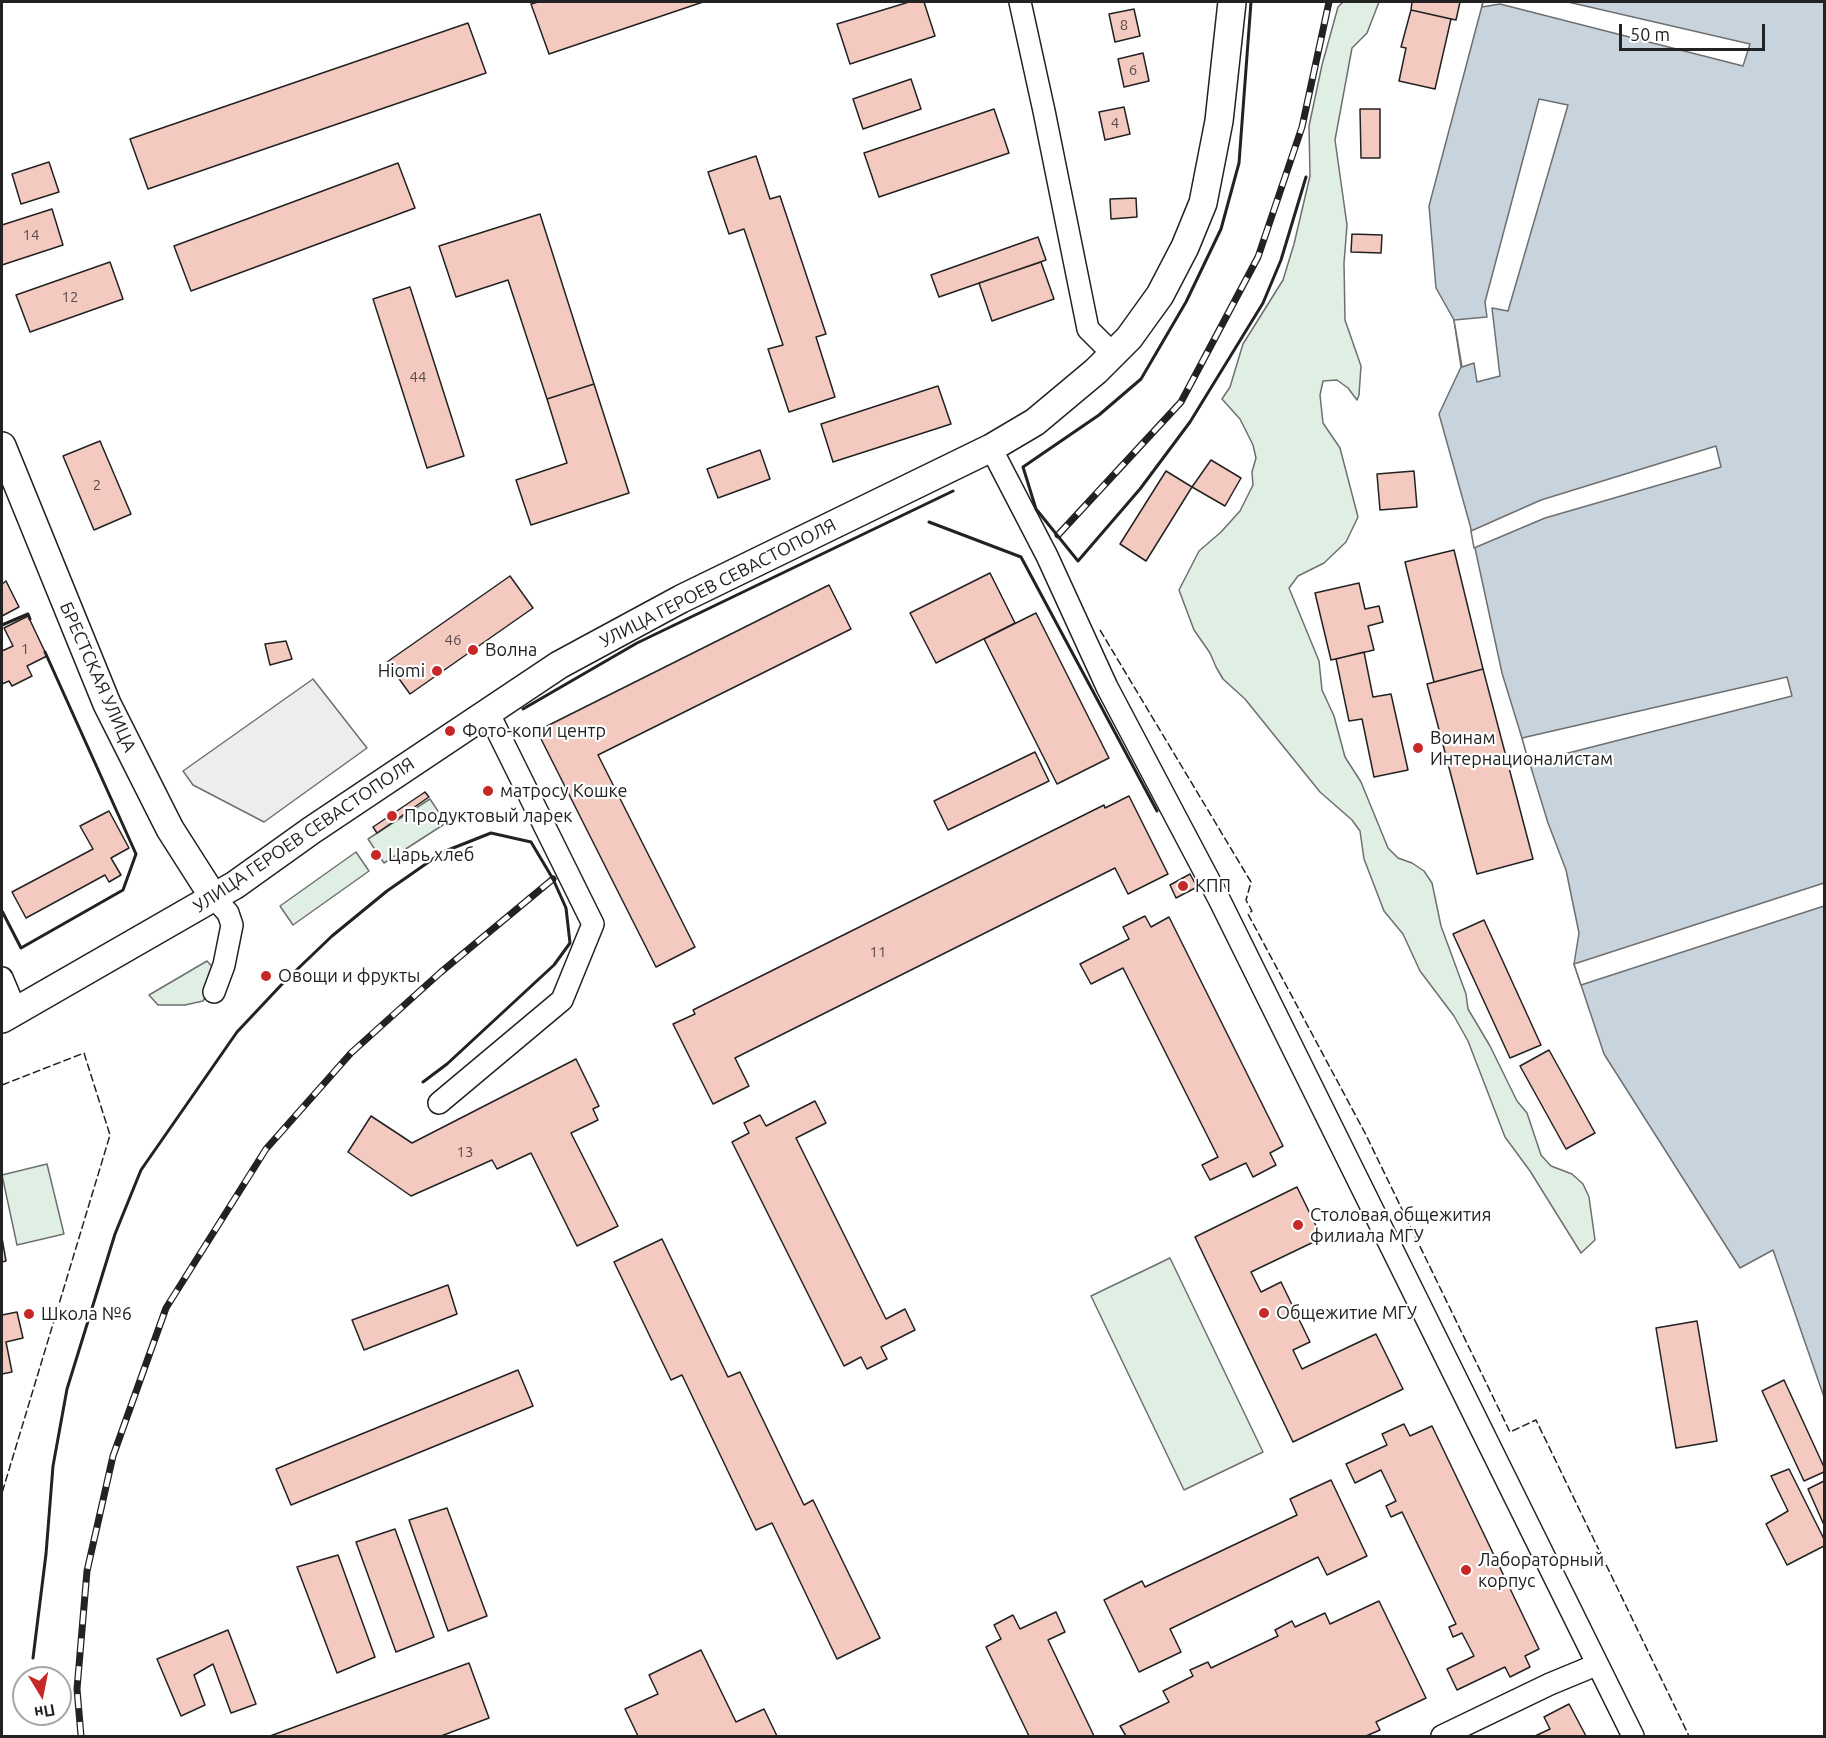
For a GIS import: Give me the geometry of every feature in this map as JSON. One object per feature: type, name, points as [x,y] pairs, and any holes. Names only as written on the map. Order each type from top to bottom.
[{"type":"main road","name":"УЛИЦА ГЕРОЕВ СЕВАСТОПОЛЯ","points":[[9,1015],[214,898],[559,665],[681,599],[991,448],[1035,422],[1096,371],[1129,338],[1160,295],[1185,247],[1203,203],[1219,121],[1232,2]]},
{"type":"main road","name":"БРЕСТСКАЯ УЛИЦА","points":[[2,446],[107,704],[170,829],[214,898]]},
{"type":"street","points":[[1020,2],[1047,122],[1088,329],[1113,354]]},
{"type":"street","points":[[991,448],[1047,556],[1107,687],[1220,901],[1633,1737]]},
{"type":"street","points":[[439,1103],[562,1000],[593,924],[488,712]]},
{"type":"street","points":[[214,898],[228,913],[232,925],[224,965],[214,992]]},
{"type":"street","points":[[2,978],[9,1015]]},
{"type":"street","points":[[1442,1737],[1550,1684],[1596,1665]]},
{"type":"green space","points":[[1343,2],[1379,2],[1367,33],[1352,48],[1335,140],[1347,225],[1344,263],[1345,320],[1361,366],[1359,395],[1357,400],[1348,388],[1337,380],[1323,381],[1320,395],[1323,423],[1340,448],[1358,517],[1346,542],[1324,563],[1298,576],[1289,588],[1319,661],[1322,690],[1334,716],[1345,757],[1361,782],[1388,848],[1398,858],[1424,871],[1432,883],[1441,926],[1466,994],[1468,1009],[1490,1046],[1517,1101],[1527,1113],[1541,1155],[1551,1166],[1572,1174],[1583,1184],[1589,1197],[1595,1240],[1581,1253],[1530,1171],[1505,1137],[1468,1041],[1454,1016],[1420,971],[1403,934],[1384,911],[1364,859],[1360,831],[1352,820],[1320,792],[1245,699],[1223,679],[1210,653],[1194,630],[1179,590],[1199,551],[1240,511],[1253,485],[1252,472],[1256,458],[1253,445],[1240,419],[1222,399],[1230,387],[1243,344],[1283,280],[1294,244],[1310,176],[1309,126],[1322,65],[1338,7]]},
{"type":"green space","points":[[430,799],[446,823],[384,863],[368,839]]},
{"type":"green space","points":[[356,852],[369,871],[293,925],[280,906]]},
{"type":"green space","points":[[207,961],[214,969],[210,990],[203,1001],[185,1005],[158,1005],[149,995]]},
{"type":"green space","points":[[47,1164],[64,1234],[17,1245],[2,1175]]},
{"type":"green space","points":[[1170,1258],[1263,1452],[1184,1490],[1091,1296]]},
{"type":"shaded area","points":[[1483,2],[1824,2],[1824,1397],[1773,1250],[1740,1268],[1604,1054],[1574,964],[1579,933],[1566,870],[1548,823],[1502,673],[1470,525],[1439,414],[1461,367],[1454,320],[1436,288],[1429,206]]},
{"type":"shaded area","points":[[313,679],[367,748],[264,822],[193,785],[183,771]]},
{"type":"pier","points":[[1483,2],[1568,2],[1750,44],[1743,66],[1500,4],[1482,7]]},
{"type":"pier","points":[[1539,99],[1568,105],[1508,311],[1492,308],[1500,376],[1477,382],[1474,363],[1462,367],[1454,320],[1487,317],[1485,302]]},
{"type":"pier","points":[[1716,446],[1721,467],[1545,518],[1474,548],[1471,531],[1541,500]]},
{"type":"pier","points":[[1787,677],[1792,696],[1529,763],[1522,738]]},
{"type":"pier","points":[[1824,883],[1824,906],[1581,985],[1574,964]]},
{"type":"building","points":[[538,2],[703,2],[549,54],[531,4]]},
{"type":"building","points":[[909,2],[924,2],[935,36],[850,64],[837,24]]},
{"type":"building","points":[[1412,2],[1460,2],[1456,20],[1411,10]]},
{"type":"building","points":[[1134,9],[1140,36],[1115,42],[1109,14]]},
{"type":"building","points":[[1411,10],[1451,19],[1435,89],[1399,81],[1406,48],[1401,47]]},
{"type":"building","points":[[468,23],[486,73],[148,189],[130,139]]},
{"type":"building","points":[[1143,53],[1149,81],[1124,87],[1118,59]]},
{"type":"building","points":[[911,79],[921,109],[863,129],[853,99]]},
{"type":"building","points":[[1124,107],[1130,134],[1105,140],[1099,112]]},
{"type":"building","points":[[994,109],[1009,153],[879,197],[864,153]]},
{"type":"building","points":[[1360,109],[1380,109],[1380,158],[1361,158]]},
{"type":"building","points":[[756,156],[770,199],[780,196],[826,334],[816,337],[835,397],[789,412],[768,349],[783,345],[744,229],[729,234],[708,172]]},
{"type":"building","points":[[49,162],[59,192],[21,204],[12,174]]},
{"type":"building","points":[[398,163],[415,208],[191,291],[174,246]]},
{"type":"building","points":[[1136,198],[1137,217],[1111,219],[1110,199]]},
{"type":"building","points":[[52,209],[63,245],[2,265],[2,225]]},
{"type":"building","points":[[540,214],[594,384],[547,399],[508,280],[456,297],[439,246]]},
{"type":"building","points":[[1352,234],[1382,235],[1381,253],[1351,252]]},
{"type":"building","points":[[1038,237],[1046,260],[939,297],[931,275]]},
{"type":"building","points":[[110,262],[123,299],[30,332],[16,295]]},
{"type":"building","points":[[1041,262],[1054,299],[992,321],[979,283]]},
{"type":"building","points":[[410,287],[464,456],[427,468],[373,299]]},
{"type":"building","points":[[594,384],[629,493],[531,525],[516,480],[567,463],[547,399]]},
{"type":"building","points":[[938,386],[951,424],[833,462],[821,424]]},
{"type":"building","points":[[100,441],[131,514],[94,530],[63,456]]},
{"type":"building","points":[[760,450],[770,479],[718,498],[707,469]]},
{"type":"building","points":[[1211,460],[1241,478],[1225,506],[1192,487]]},
{"type":"building","points":[[1166,471],[1192,487],[1146,561],[1120,544]]},
{"type":"building","points":[[1414,471],[1417,507],[1380,510],[1377,474]]},
{"type":"building","points":[[1454,550],[1483,669],[1434,682],[1405,562]]},
{"type":"building","points":[[990,573],[1015,623],[936,663],[910,613]]},
{"type":"building","points":[[510,576],[533,608],[410,694],[387,662]]},
{"type":"building","points":[[6,581],[19,607],[2,616],[2,584]]},
{"type":"building","points":[[1359,583],[1365,609],[1379,606],[1383,622],[1368,626],[1374,650],[1331,660],[1315,593]]},
{"type":"building","points":[[829,585],[851,629],[598,755],[695,947],[656,967],[537,731]]},
{"type":"building","points":[[1036,613],[1109,758],[1057,784],[984,639]]},
{"type":"building","points":[[28,616],[47,656],[27,666],[32,676],[12,686],[9,681],[2,684],[2,651],[13,646],[4,628]]},
{"type":"building","points":[[286,641],[292,659],[270,665],[265,644]]},
{"type":"building","points":[[1364,652],[1373,697],[1391,694],[1408,770],[1374,777],[1362,719],[1349,721],[1336,659]]},
{"type":"building","points":[[1483,669],[1533,859],[1477,874],[1427,684]]},
{"type":"building","points":[[1035,752],[1049,781],[948,830],[934,801]]},
{"type":"building","points":[[425,792],[429,797],[377,833],[373,827]]},
{"type":"building","points":[[1129,796],[1168,874],[1128,894],[1115,868],[735,1058],[749,1086],[713,1104],[673,1024],[695,1014],[693,1010],[1104,805],[1105,808]]},
{"type":"building","points":[[109,811],[129,848],[111,858],[121,875],[109,882],[105,875],[26,918],[12,892],[93,849],[80,826]]},
{"type":"building","name":"КПП","points":[[1190,874],[1197,887],[1176,898],[1170,885]]},
{"type":"building","points":[[1145,916],[1151,927],[1169,917],[1283,1146],[1270,1153],[1276,1165],[1253,1177],[1246,1163],[1210,1180],[1202,1165],[1218,1157],[1123,968],[1091,984],[1080,964],[1129,939],[1123,927]]},
{"type":"building","points":[[1484,920],[1541,1045],[1510,1058],[1453,934]]},
{"type":"building","points":[[1549,1050],[1595,1133],[1566,1149],[1520,1066]]},
{"type":"building","points":[[576,1059],[599,1106],[593,1109],[598,1120],[571,1133],[618,1226],[577,1246],[531,1153],[497,1169],[492,1160],[411,1196],[348,1152],[371,1116],[412,1143]]},
{"type":"building","points":[[815,1101],[826,1123],[796,1138],[886,1319],[905,1309],[915,1330],[881,1347],[887,1359],[867,1369],[861,1357],[844,1366],[732,1142],[749,1133],[744,1123],[760,1115],[766,1126]]},
{"type":"building","name":"Общежитие МГУ","points":[[1297,1187],[1322,1238],[1251,1272],[1261,1292],[1281,1282],[1310,1342],[1293,1350],[1302,1369],[1376,1334],[1403,1389],[1293,1442],[1195,1237]]},
{"type":"building","points":[[2,1238],[6,1261],[2,1262]]},
{"type":"building","points":[[662,1239],[728,1377],[740,1372],[804,1505],[813,1500],[880,1638],[837,1659],[772,1523],[756,1530],[682,1375],[671,1380],[614,1262]]},
{"type":"building","points":[[448,1285],[457,1314],[364,1350],[352,1320]]},
{"type":"building","points":[[17,1312],[23,1338],[6,1342],[12,1372],[2,1374],[2,1315]]},
{"type":"building","points":[[1697,1321],[1717,1441],[1676,1448],[1656,1328]]},
{"type":"building","points":[[518,1370],[533,1406],[291,1505],[276,1469]]},
{"type":"building","points":[[1784,1380],[1824,1467],[1824,1472],[1804,1481],[1762,1391]]},
{"type":"building","name":"Лабораторный корпус","points":[[1404,1424],[1410,1436],[1432,1426],[1539,1649],[1525,1656],[1530,1667],[1510,1677],[1505,1667],[1457,1690],[1447,1669],[1474,1656],[1462,1633],[1453,1637],[1449,1627],[1456,1624],[1402,1512],[1391,1517],[1386,1506],[1396,1501],[1381,1470],[1355,1483],[1346,1464],[1387,1445],[1382,1434]]},
{"type":"building","points":[[1789,1469],[1824,1539],[1824,1546],[1787,1565],[1766,1524],[1788,1511],[1771,1476]]},
{"type":"building","points":[[1331,1480],[1367,1556],[1327,1575],[1318,1557],[1170,1629],[1181,1652],[1139,1672],[1104,1600],[1142,1581],[1145,1587],[1297,1515],[1290,1499]]},
{"type":"building","points":[[1824,1481],[1824,1525],[1808,1489]]},
{"type":"building","points":[[447,1508],[487,1616],[448,1631],[409,1520]]},
{"type":"building","points":[[395,1529],[434,1637],[396,1652],[356,1542]]},
{"type":"building","points":[[338,1555],[375,1657],[337,1673],[297,1567]]},
{"type":"building","points":[[1379,1601],[1426,1698],[1376,1722],[1380,1730],[1366,1736],[1126,1736],[1120,1726],[1169,1702],[1163,1691],[1193,1676],[1190,1670],[1208,1662],[1211,1668],[1278,1636],[1275,1630],[1292,1621],[1295,1627],[1325,1613],[1330,1624]]},
{"type":"building","points":[[1056,1612],[1065,1632],[1048,1640],[1094,1736],[1029,1736],[986,1647],[1001,1639],[994,1625],[1013,1615],[1020,1629]]},
{"type":"building","points":[[228,1630],[256,1704],[231,1713],[213,1664],[194,1675],[205,1705],[181,1716],[157,1659]]},
{"type":"building","points":[[701,1650],[736,1722],[764,1709],[777,1736],[638,1736],[625,1709],[658,1694],[649,1675]]},
{"type":"building","points":[[469,1663],[489,1718],[441,1736],[270,1736]]},
{"type":"building","points":[[1569,1704],[1586,1736],[1535,1736],[1550,1729],[1544,1717]]},
{"type":"railway","points":[[1058,535],[1181,402],[1258,257],[1302,127],[1329,2]]},
{"type":"railway","points":[[81,1736],[77,1689],[87,1571],[113,1456],[166,1308],[266,1149],[351,1053],[441,972],[553,879]]},
{"type":"fence","points":[[1100,630],[1251,882],[1246,900],[1252,911],[1248,914],[1365,1133],[1510,1432],[1536,1420],[1689,1736]]},
{"type":"fence","points":[[2,1085],[84,1053],[110,1135],[2,1493]]},
{"type":"wall","points":[[1251,2],[1239,163],[1221,229],[1186,302],[1141,379],[1099,415],[1023,467],[1036,509],[1078,561],[1140,489],[1190,422],[1263,303],[1281,260],[1306,177]]},
{"type":"wall","points":[[523,709],[637,643],[953,491]]},
{"type":"wall","points":[[929,522],[1021,557],[1157,811]]},
{"type":"wall","points":[[2,625],[28,614],[30,619]]},
{"type":"wall","points":[[2,911],[21,948],[123,890],[136,854],[45,652]]},
{"type":"wall","points":[[33,1658],[46,1554],[53,1466],[67,1389],[115,1234],[141,1170],[237,1032],[332,936],[387,891],[443,852],[491,833],[531,842],[553,879],[566,908],[570,943],[554,965],[447,1064],[423,1082]]},
{"type":"place","name":"Волна","points":[[473,650]]},
{"type":"place","name":"Hiomi","points":[[437,671]]},
{"type":"place","name":"Фото-копи центр","points":[[450,731]]},
{"type":"place","name":"Воинам Интернационалистам","points":[[1418,748]]},
{"type":"place","name":"матросу Кошке","points":[[488,791]]},
{"type":"place","name":"Продуктовый ларек","points":[[392,816]]},
{"type":"place","name":"Царь хлеб","points":[[376,855]]},
{"type":"place","name":"КПП","points":[[1183,886]]},
{"type":"place","name":"Овощи и фрукты","points":[[266,976]]},
{"type":"place","name":"Столовая общежития филиала МГУ","points":[[1298,1225]]},
{"type":"place","name":"Общежитие МГУ","points":[[1264,1313]]},
{"type":"place","name":"Школа №6","points":[[29,1314]]},
{"type":"place","name":"Лабораторный корпус","points":[[1466,1570]]}]
